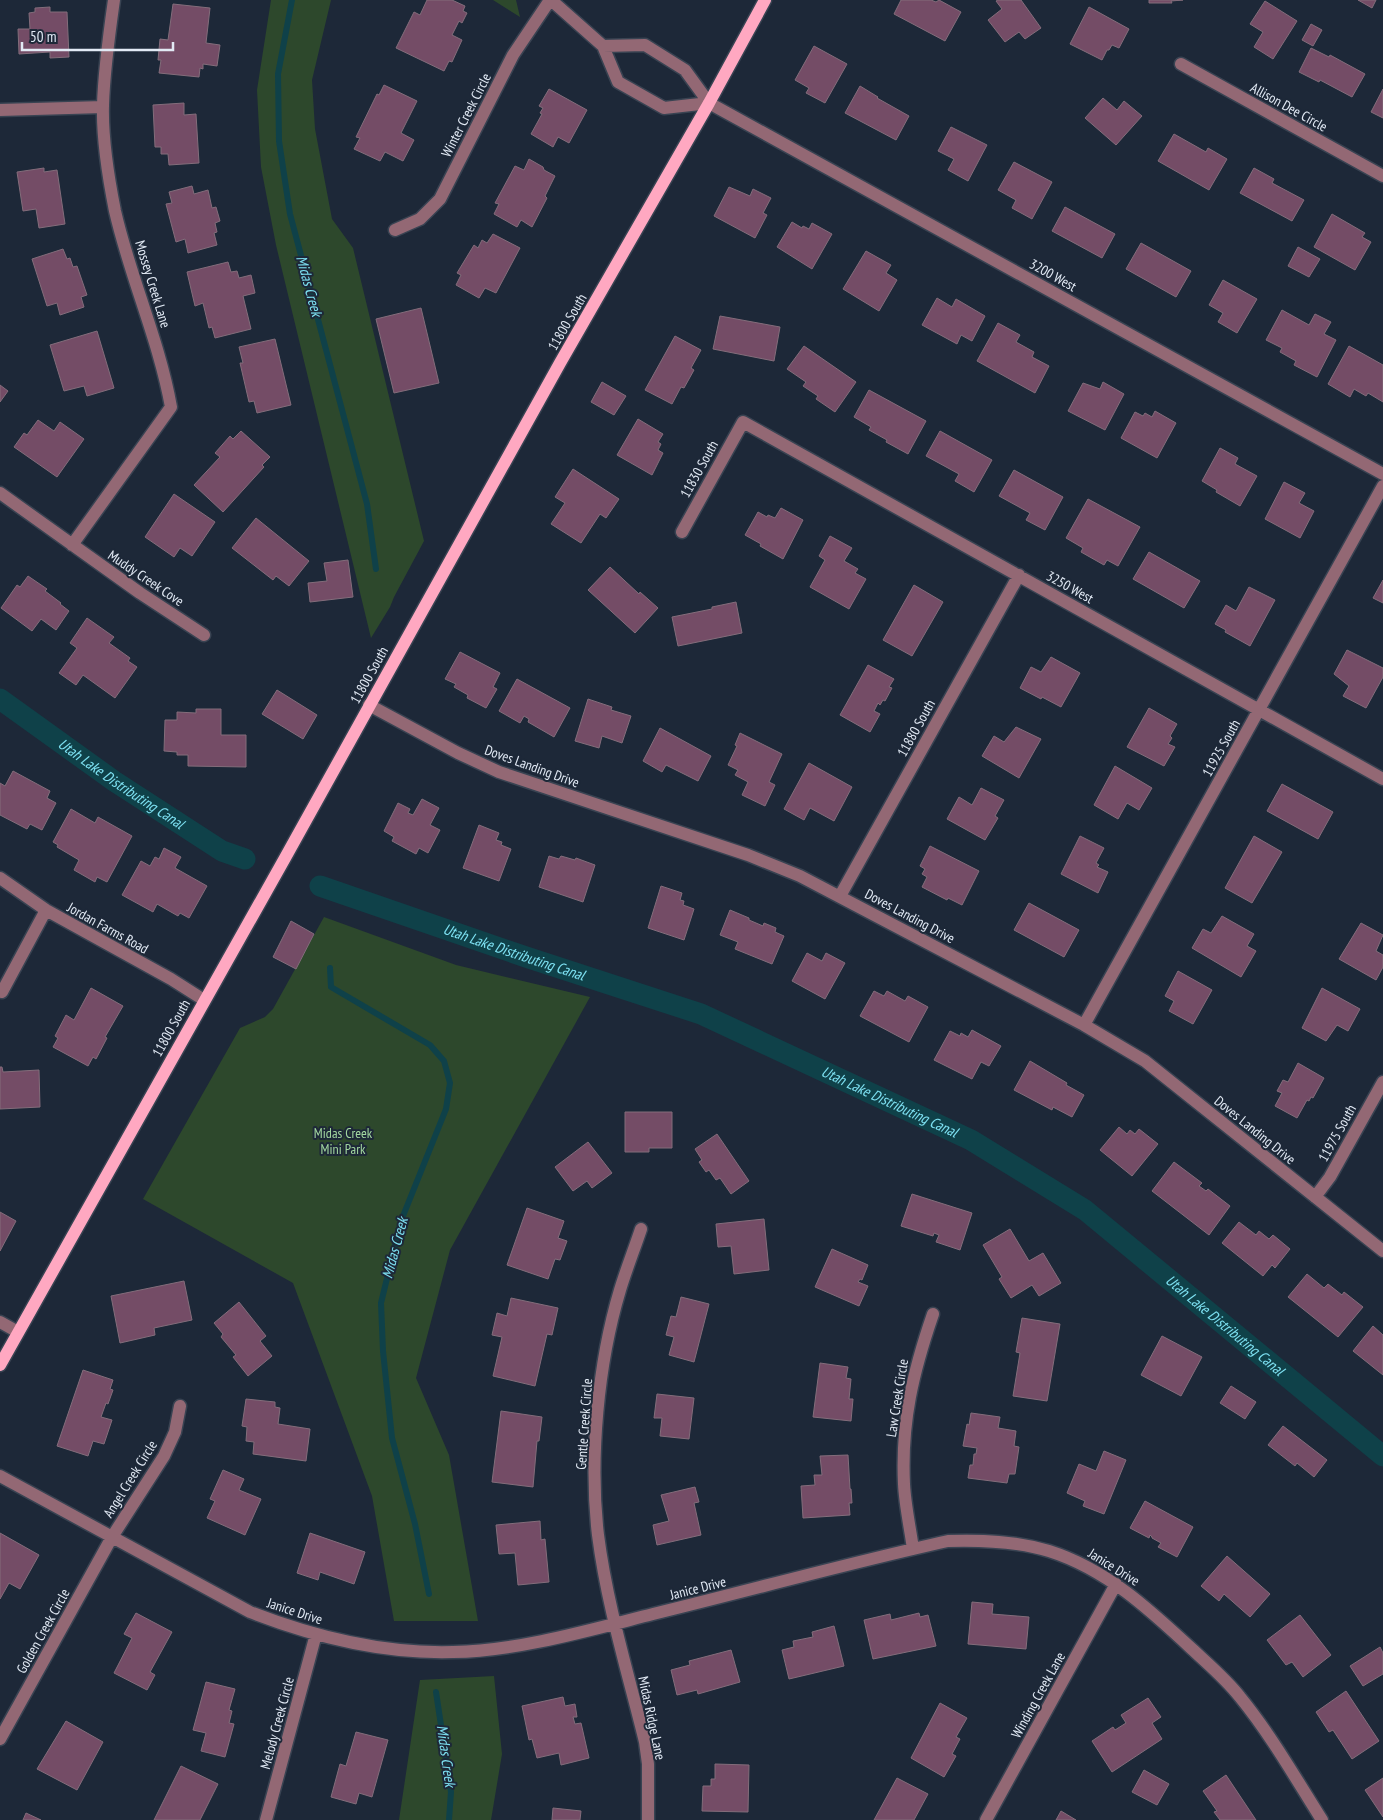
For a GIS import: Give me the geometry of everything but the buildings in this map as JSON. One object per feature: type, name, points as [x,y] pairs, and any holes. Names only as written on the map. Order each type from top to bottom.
[{"type":"main road","name":"11800 South","points":[[0,1365],[204,1000],[287,856],[369,705],[560,363],[709,103],[765,0]]},
{"type":"street","name":"Mossey Creek Lane","points":[[72,545],[171,407],[165,372],[138,292],[116,212],[109,178],[103,107],[114,0]]},
{"type":"street","points":[[550,0],[603,46],[618,82],[664,108],[709,103]]},
{"type":"street","name":"Winter Creek Circle","points":[[395,230],[420,219],[440,200],[513,55],[550,0]]},
{"type":"street","name":"3200 West","points":[[603,46],[645,45],[685,70],[709,103],[1383,474]]},
{"type":"street","name":"Allison Dee Circle","points":[[1181,64],[1383,176]]},
{"type":"street","points":[[0,110],[103,107]]},
{"type":"street","name":"11830 South","points":[[682,532],[743,422]]},
{"type":"street","name":"3250 West","points":[[743,422],[1383,779]]},
{"type":"street","name":"11925 South","points":[[1084,1025],[1383,486]]},
{"type":"street","name":"Muddy Creek Cove","points":[[0,493],[72,545],[204,635]]},
{"type":"street","name":"11880 South","points":[[840,896],[1018,575]]},
{"type":"street","name":"Doves Landing Drive","points":[[369,705],[458,753],[499,772],[774,865],[840,896],[1084,1025],[1145,1061],[1383,1251]]},
{"type":"street","name":"Jordan Farms Road","points":[[0,878],[46,910],[204,1000]]},
{"type":"street","points":[[2,992],[46,910]]},
{"type":"street","name":"11975 South","points":[[1315,1197],[1330,1177],[1383,1082]]},
{"type":"street","name":"Gentle Creek Circle","points":[[615,1624],[598,1534],[595,1472],[598,1410],[606,1351],[619,1292],[641,1229]]},
{"type":"street","name":"Law Creek Circle","points":[[913,1549],[904,1485],[906,1421],[918,1358],[934,1314]]},
{"type":"street","points":[[0,1322],[18,1332]]},
{"type":"street","name":"Angel Creek Circle","points":[[112,1537],[164,1456],[175,1432],[180,1406]]},
{"type":"street","name":"Janice Drive","points":[[0,1476],[250,1612],[282,1624],[364,1646],[414,1651],[452,1652],[489,1650],[526,1644],[615,1624],[948,1541],[983,1540],[1014,1543],[1048,1551],[1083,1564],[1116,1584],[1159,1618],[1239,1695],[1255,1716],[1322,1820]]},
{"type":"street","name":"Golden Creek Circle","points":[[0,1739],[112,1537]]},
{"type":"street","name":"Winding Creek Lane","points":[[986,1820],[1116,1584]]},
{"type":"street","name":"Midas Ridge Lane","points":[[615,1624],[645,1742],[648,1764],[648,1820]]},
{"type":"street","name":"Melody Creek Circle","points":[[266,1820],[316,1634]]},
{"type":"green space","points":[[271,0],[331,0],[312,80],[315,129],[332,219],[353,248],[424,541],[390,607],[371,638],[276,245],[261,167],[257,90]]},
{"type":"green space","points":[[493,0],[516,0],[520,17]]},
{"type":"green space","name":"Midas Creek Mini Park","points":[[324,917],[456,965],[590,997],[450,1250],[416,1378],[449,1455],[478,1621],[394,1621],[372,1496],[293,1283],[143,1199],[240,1028],[265,1017],[273,1009]]},
{"type":"green space","points":[[494,1676],[502,1754],[491,1820],[399,1820],[420,1680]]},
{"type":"waterway","name":"Midas Creek","points":[[292,0],[278,74],[279,141],[290,214],[367,504],[376,569]]},
{"type":"waterway","name":"Utah Lake Distributing Canal","points":[[0,699],[114,781],[222,851],[245,859]]},
{"type":"waterway","name":"Utah Lake Distributing Canal","points":[[320,886],[526,957],[701,1014],[971,1140],[1085,1210],[1383,1456]]},
{"type":"waterway","name":"Midas Creek","points":[[330,968],[331,987],[430,1045],[444,1061],[450,1083],[446,1109],[401,1221],[381,1303],[383,1351],[392,1438],[415,1524],[429,1594]]},
{"type":"waterway","name":"Midas Creek","points":[[436,1692],[451,1792],[449,1820]]}]
